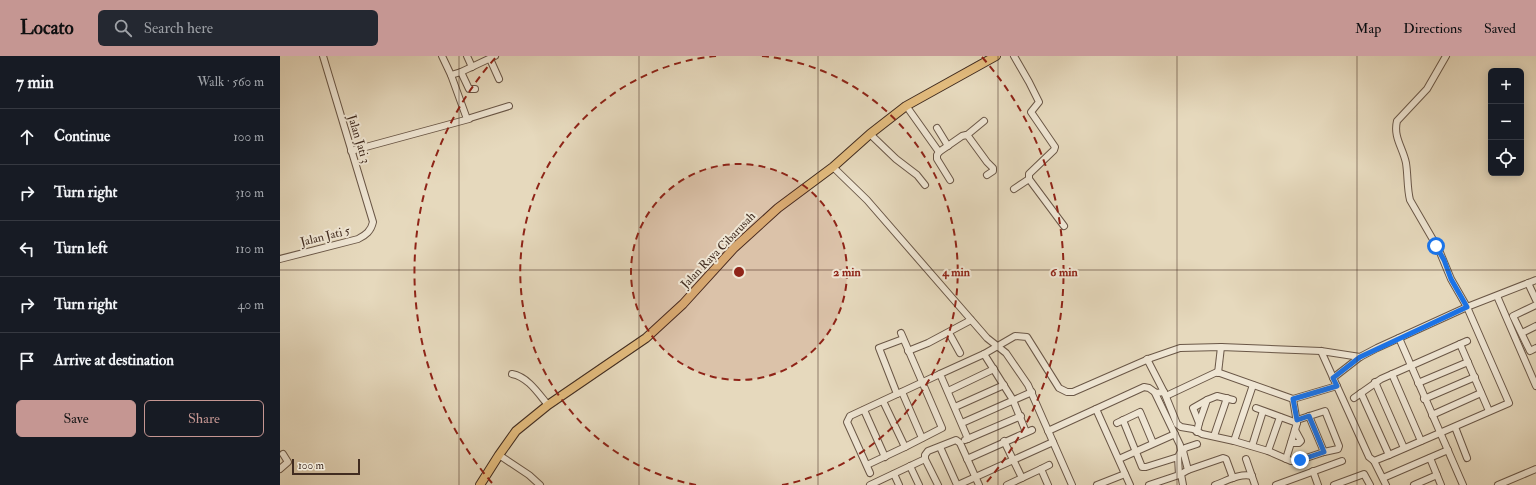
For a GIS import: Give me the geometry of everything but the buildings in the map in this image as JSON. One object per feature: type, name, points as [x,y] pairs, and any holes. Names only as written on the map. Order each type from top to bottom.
[{"type":"main road","name":"Jalan Raya Cibarusah","points":[[486,485],[500,455],[515,435],[529,422],[587,380],[647,340],[684,305],[720,264],[758,227],[836,166],[871,135],[907,107],[992,58]]},
{"type":"main road","name":"Jalan Raya Cibarusah","points":[[847,156],[870,134],[906,106],[992,58]]},
{"type":"main road","name":"Jalan Raya Cibarusah","points":[[480,485],[516,432],[548,405],[646,338],[683,304],[714,268],[748,234],[778,208],[836,166]]},
{"type":"street","name":"Jalan Jati 3","points":[[323,56],[373,222],[371,228]]},
{"type":"street","points":[[442,56],[451,74],[468,119]]},
{"type":"street","points":[[467,56],[472,67]]},
{"type":"street","points":[[1014,56],[1030,82],[1039,102],[1031,112],[1055,147],[1054,150],[1030,174],[1029,179],[1014,189]]},
{"type":"street","points":[[1374,461],[1508,404],[1509,401],[1467,307],[1451,279],[1439,250],[1410,200],[1408,193],[1406,163],[1395,131],[1397,121],[1427,89],[1446,56]]},
{"type":"street","points":[[451,74],[461,72],[493,57],[499,79]]},
{"type":"street","points":[[461,72],[469,89],[475,89]]},
{"type":"street","points":[[351,151],[468,119],[508,106]]},
{"type":"street","points":[[907,107],[939,152]]},
{"type":"street","points":[[950,180],[937,158],[937,155],[939,152],[962,136],[967,135],[984,122]]},
{"type":"street","points":[[937,128],[948,146]]},
{"type":"street","points":[[871,135],[896,159],[917,175],[925,185]]},
{"type":"street","points":[[967,135],[986,162],[993,168],[993,171],[987,175]]},
{"type":"street","points":[[836,166],[971,320],[990,340],[1002,343],[1032,392],[1072,485]]},
{"type":"street","points":[[1029,179],[1064,226]]},
{"type":"street","name":"Jalan Jati 5","points":[[280,258],[358,239],[366,235],[371,228]]},
{"type":"street","points":[[1333,378],[1360,357],[1399,338],[1467,307],[1536,280]]},
{"type":"street","points":[[1528,283],[1536,300]]},
{"type":"street","points":[[1497,296],[1536,386]]},
{"type":"street","points":[[1536,305],[1513,316],[1530,351],[1536,348]]},
{"type":"street","points":[[908,351],[949,333],[971,320]]},
{"type":"street","points":[[1522,333],[1536,326]]},
{"type":"street","points":[[949,333],[960,353]]},
{"type":"street","points":[[867,465],[885,457],[942,428],[902,336],[879,348],[899,393],[922,438]]},
{"type":"street","points":[[870,473],[847,422],[850,416],[984,354],[1015,336],[1028,337],[1059,388],[1068,392],[1073,392],[1147,359],[1180,348],[1221,347],[1321,351],[1360,357]]},
{"type":"street","points":[[1399,338],[1424,399],[1463,485]]},
{"type":"street","points":[[1354,398],[1375,382],[1467,341]]},
{"type":"street","points":[[1460,344],[1489,411]]},
{"type":"street","points":[[1218,373],[1221,347]]},
{"type":"street","points":[[1321,351],[1368,457],[1374,461],[1386,485]]},
{"type":"street","points":[[967,459],[1029,431],[1020,416],[1014,400],[984,354]]},
{"type":"street","points":[[1147,359],[1165,394],[1177,424],[1181,427],[1193,429],[1197,432],[1268,451],[1289,461],[1298,461],[1324,452],[1337,450],[1339,447],[1328,410],[1297,421],[1280,417],[1256,408]]},
{"type":"street","points":[[1418,383],[1468,362]]},
{"type":"street","points":[[948,391],[994,369]]},
{"type":"street","points":[[1155,393],[1165,394],[1211,374],[1218,373],[1293,399],[1337,386]]},
{"type":"street","points":[[512,374],[517,375],[526,381],[548,405]]},
{"type":"street","points":[[940,374],[968,439]]},
{"type":"street","points":[[1392,374],[1421,440]]},
{"type":"street","points":[[1424,399],[1475,377]]},
{"type":"street","points":[[1375,382],[1404,448]]},
{"type":"street","points":[[955,407],[1004,385]]},
{"type":"street","points":[[1234,441],[1253,385]]},
{"type":"street","points":[[1048,431],[1144,388],[1149,388],[1155,393],[1181,449],[1181,453],[1178,457],[1179,474],[1149,485]]},
{"type":"street","points":[[962,423],[1032,392]]},
{"type":"street","points":[[1361,393],[1389,455]]},
{"type":"street","points":[[1432,415],[1481,393]]},
{"type":"street","points":[[1199,423],[1193,408],[1217,396],[1230,399],[1214,436]]},
{"type":"street","points":[[1286,459],[1297,421],[1293,399]]},
{"type":"street","points":[[1197,432],[1207,400]]},
{"type":"street","points":[[883,401],[905,446]]},
{"type":"street","points":[[1147,408],[1120,422],[1136,451],[1141,465],[1144,468],[1178,457]]},
{"type":"street","points":[[1096,409],[1130,485]]},
{"type":"street","points":[[864,410],[885,457]]},
{"type":"street","points":[[1252,446],[1263,411]]},
{"type":"street","points":[[1140,412],[1153,443]]},
{"type":"street","points":[[960,443],[1020,416]]},
{"type":"street","points":[[1309,416],[1324,452]]},
{"type":"street","points":[[1268,451],[1280,417]]},
{"type":"street","points":[[1455,426],[1467,458]]},
{"type":"street","points":[[1119,459],[1174,434]]},
{"type":"street","points":[[938,485],[925,459],[926,453],[956,440],[960,443],[979,485]]},
{"type":"street","points":[[1004,442],[1022,478]]},
{"type":"street","points":[[940,447],[958,485],[1053,442]]},
{"type":"street","points":[[1188,470],[1183,451],[1186,448],[1197,444]]},
{"type":"street","points":[[1382,478],[1448,450]]},
{"type":"street","points":[[280,469],[288,462],[283,454]]},
{"type":"street","points":[[500,455],[540,485]]},
{"type":"street","points":[[1183,485],[1181,474],[1188,470],[1223,458],[1226,459],[1232,481]]},
{"type":"street","points":[[1430,458],[1441,485]]},
{"type":"street","points":[[870,485],[925,459]]},
{"type":"street","points":[[1246,459],[1255,485]]},
{"type":"street","points":[[1276,485],[1342,461]]},
{"type":"street","points":[[1007,485],[1049,465]]},
{"type":"street","points":[[910,466],[919,485]]},
{"type":"street","points":[[1041,469],[1048,485]]},
{"type":"street","points":[[1498,485],[1509,483],[1536,469]]},
{"type":"street","points":[[1313,471],[1318,485]]},
{"type":"street","points":[[894,474],[899,485]]},
{"type":"street","points":[[1098,485],[1125,474]]},
{"type":"street","points":[[1334,485],[1363,474],[1366,475],[1370,485]]},
{"type":"street","points":[[1215,485],[1232,481],[1244,475],[1252,476]]},
{"type":"street","points":[[1414,485],[1437,475]]},
{"type":"route","points":[[1300,460],[1324,452],[1309,416],[1297,420],[1293,399],[1337,386],[1333,378],[1360,357],[1467,307],[1451,279],[1444,260],[1436,246]]}]
